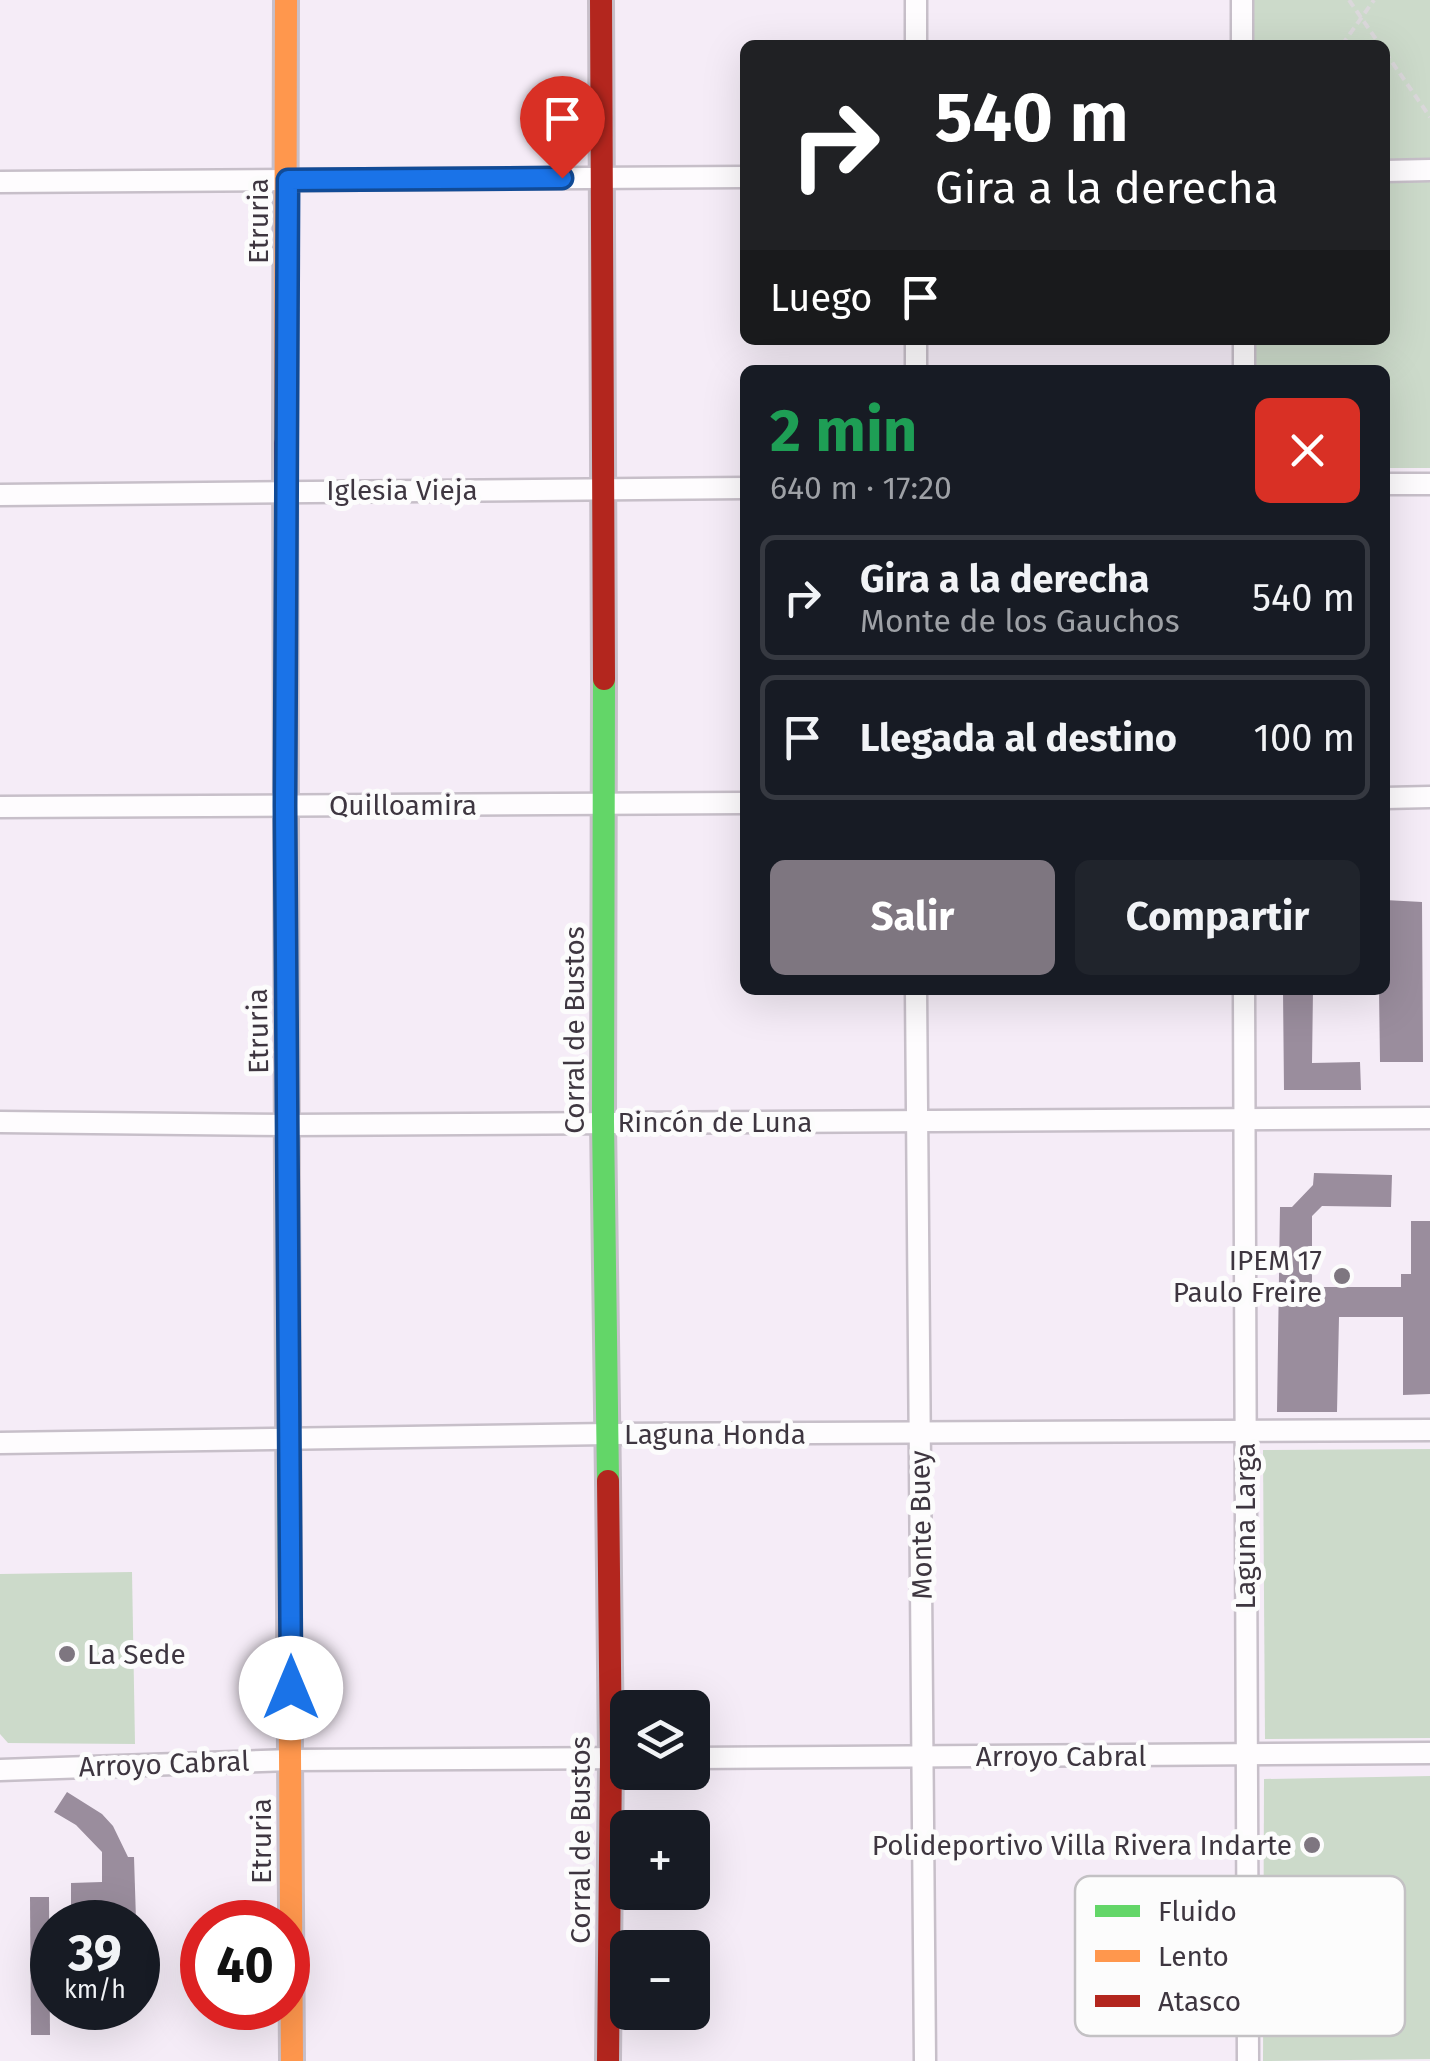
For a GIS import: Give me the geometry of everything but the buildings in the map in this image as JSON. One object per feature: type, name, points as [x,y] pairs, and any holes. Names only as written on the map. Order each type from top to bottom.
[{"type":"street","name":"Etruria","points":[[286,0],[285,806],[290,1125],[292,2061]]},
{"type":"street","name":"Corral de Bustos","points":[[602,0],[606,804],[603,1122],[617,1690]]},
{"type":"street","points":[[916,0],[916,40]]},
{"type":"street","points":[[1242,0],[1242,40]]},
{"type":"street","points":[[1390,171],[1430,170]]},
{"type":"street","points":[[0,182],[740,177]]},
{"type":"street","points":[[1390,484],[1430,484]]},
{"type":"street","name":"Iglesia Vieja","points":[[0,495],[740,488]]},
{"type":"street","points":[[1390,798],[1430,798]]},
{"type":"street","name":"Quilloamira","points":[[0,807],[740,802]]},
{"type":"street","name":"Monte Buey","points":[[916,995],[925,2061]]},
{"type":"street","name":"Laguna Larga","points":[[1244,995],[1246,1876]]},
{"type":"street","name":"Rincón de Luna","points":[[0,1122],[290,1125],[1430,1118]]},
{"type":"street","name":"Laguna Honda","points":[[0,1443],[608,1434],[1430,1430]]},
{"type":"street","name":"Arroyo Cabral","points":[[710,1758],[1430,1754]]},
{"type":"street","name":"Arroyo Cabral","points":[[0,1770],[291,1760],[610,1758]]},
{"type":"street","name":"Corral de Bustos","points":[[608,2061],[618,1790]]},
{"type":"street","name":"Laguna Larga","points":[[1248,2036],[1248,2061]]},
{"type":"path","points":[[1349,0],[1377,40]]},
{"type":"path","points":[[1346,40],[1374,0]]},
{"type":"path","points":[[1390,59],[1430,118]]},
{"type":"green space","points":[[1250,0],[1430,0],[1430,164],[1390,164],[1390,40],[1250,40]]},
{"type":"green space","points":[[1390,178],[1430,178],[1430,468],[1390,468],[1390,365],[1252,365],[1252,345],[1390,345]]},
{"type":"green space","points":[[1430,1449],[1430,1738],[1265,1739],[1263,1450]]},
{"type":"green space","name":"La Sede","points":[[132,1572],[135,1744],[8,1743],[0,1734],[0,1574]]},
{"type":"green space","points":[[1430,1776],[1430,2059],[1263,2061],[1263,2036],[1405,2036],[1405,1876],[1264,1876],[1264,1779]]},
{"type":"traffic: fast","points":[[604,679],[603,1122],[608,1481]]},
{"type":"traffic: fast","points":[[287,1198],[289,1600]]},
{"type":"traffic: slow","points":[[285,444],[286,0]]},
{"type":"traffic: slow","points":[[289,1600],[292,2061]]},
{"type":"traffic: jam","points":[[601,0],[604,679]]},
{"type":"traffic: jam","points":[[285,444],[287,1198]]},
{"type":"traffic: jam","points":[[608,1481],[608,2061]]},
{"type":"place","name":"IPEM 17 Paulo Freire","points":[[1342,1276]]},
{"type":"place","name":"La Sede","points":[[67,1654]]},
{"type":"place","name":"Polideportivo Villa Rivera Indarte","points":[[1312,1845]]},
{"type":"route","points":[[291,1688],[285,806],[288,180],[562,178]]}]
